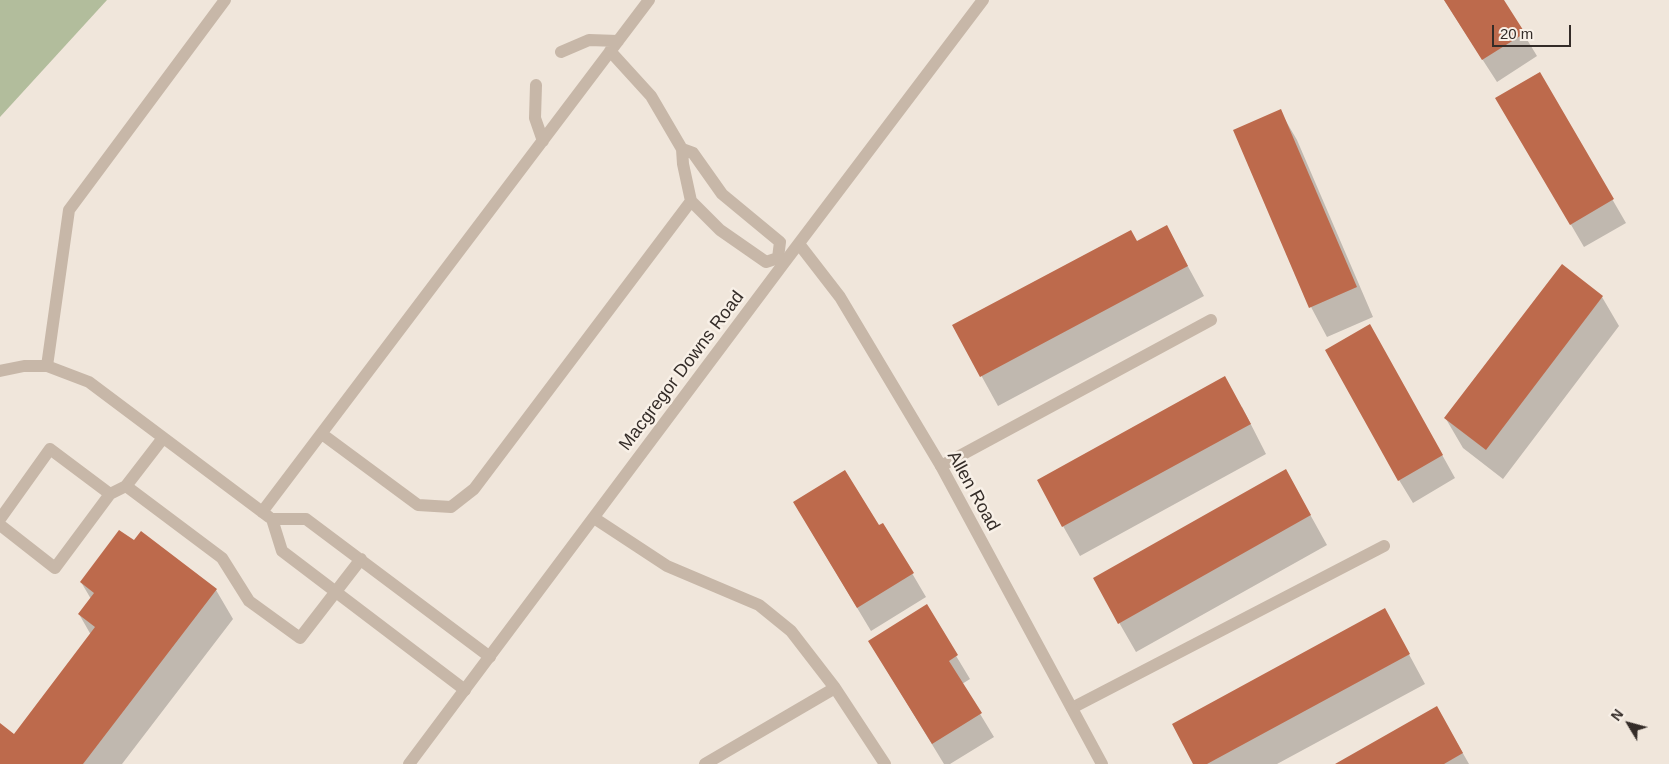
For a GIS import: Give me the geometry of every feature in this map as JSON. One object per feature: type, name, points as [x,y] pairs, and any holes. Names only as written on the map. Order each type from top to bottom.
[{"type":"street","points":[[46,366],[69,210],[225,0]]},
{"type":"street","name":"Macgregor Downs Road","points":[[409,764],[594,518],[781,260],[799,244],[983,0]]},
{"type":"street","points":[[267,516],[322,434],[647,1]]},
{"type":"street","points":[[562,52],[589,40],[614,46],[651,96],[682,149],[683,164],[691,200],[720,230],[766,262],[781,260],[780,242],[722,194],[692,153],[682,149]]},
{"type":"street","points":[[536,85],[535,118],[542,141]]},
{"type":"street","points":[[322,434],[418,505],[451,507],[474,489],[691,200]]},
{"type":"street","name":"Allen Road","points":[[799,244],[840,297],[941,466],[1102,764]]},
{"type":"street","points":[[941,466],[1211,320]]},
{"type":"street","points":[[0,371],[24,366],[46,366],[89,382],[267,516],[282,551],[465,690]]},
{"type":"street","points":[[0,525],[56,568],[110,494],[126,486],[163,438]]},
{"type":"street","points":[[0,519],[50,450],[110,494]]},
{"type":"street","points":[[126,486],[222,558],[249,600],[300,638],[361,559]]},
{"type":"street","points":[[267,516],[306,519],[490,657]]},
{"type":"street","points":[[594,518],[667,566],[760,605],[791,631],[835,688],[885,764]]},
{"type":"street","points":[[1072,708],[1384,546]]},
{"type":"street","points":[[705,764],[835,688]]},
{"type":"green space","points":[[0,0],[107,0],[0,117]]},
{"type":"building","points":[[1444,0],[1504,0],[1525,33],[1482,60]]},
{"type":"building","points":[[1540,72],[1614,199],[1570,225],[1495,98]]},
{"type":"building","points":[[1281,109],[1357,287],[1309,308],[1233,130]]},
{"type":"building","points":[[1167,225],[1188,266],[980,377],[952,325],[1131,230],[1137,241]]},
{"type":"building","points":[[1562,264],[1603,296],[1486,450],[1444,418]]},
{"type":"building","points":[[1370,324],[1443,455],[1398,481],[1325,350]]},
{"type":"building","points":[[1225,376],[1251,424],[1062,527],[1037,480]]},
{"type":"building","points":[[1286,469],[1311,515],[1118,624],[1093,578]]},
{"type":"building","points":[[845,470],[879,525],[883,523],[914,573],[857,608],[793,502]]},
{"type":"building","points":[[119,530],[134,540],[141,531],[217,589],[83,764],[0,764],[0,723],[14,734],[95,627],[78,614],[94,593],[80,582]]},
{"type":"building","points":[[927,604],[958,655],[949,661],[982,713],[932,744],[868,641]]},
{"type":"building","points":[[1385,608],[1410,654],[1207,764],[1193,764],[1172,724]]},
{"type":"building","points":[[1437,706],[1463,753],[1444,764],[1335,764]]}]
